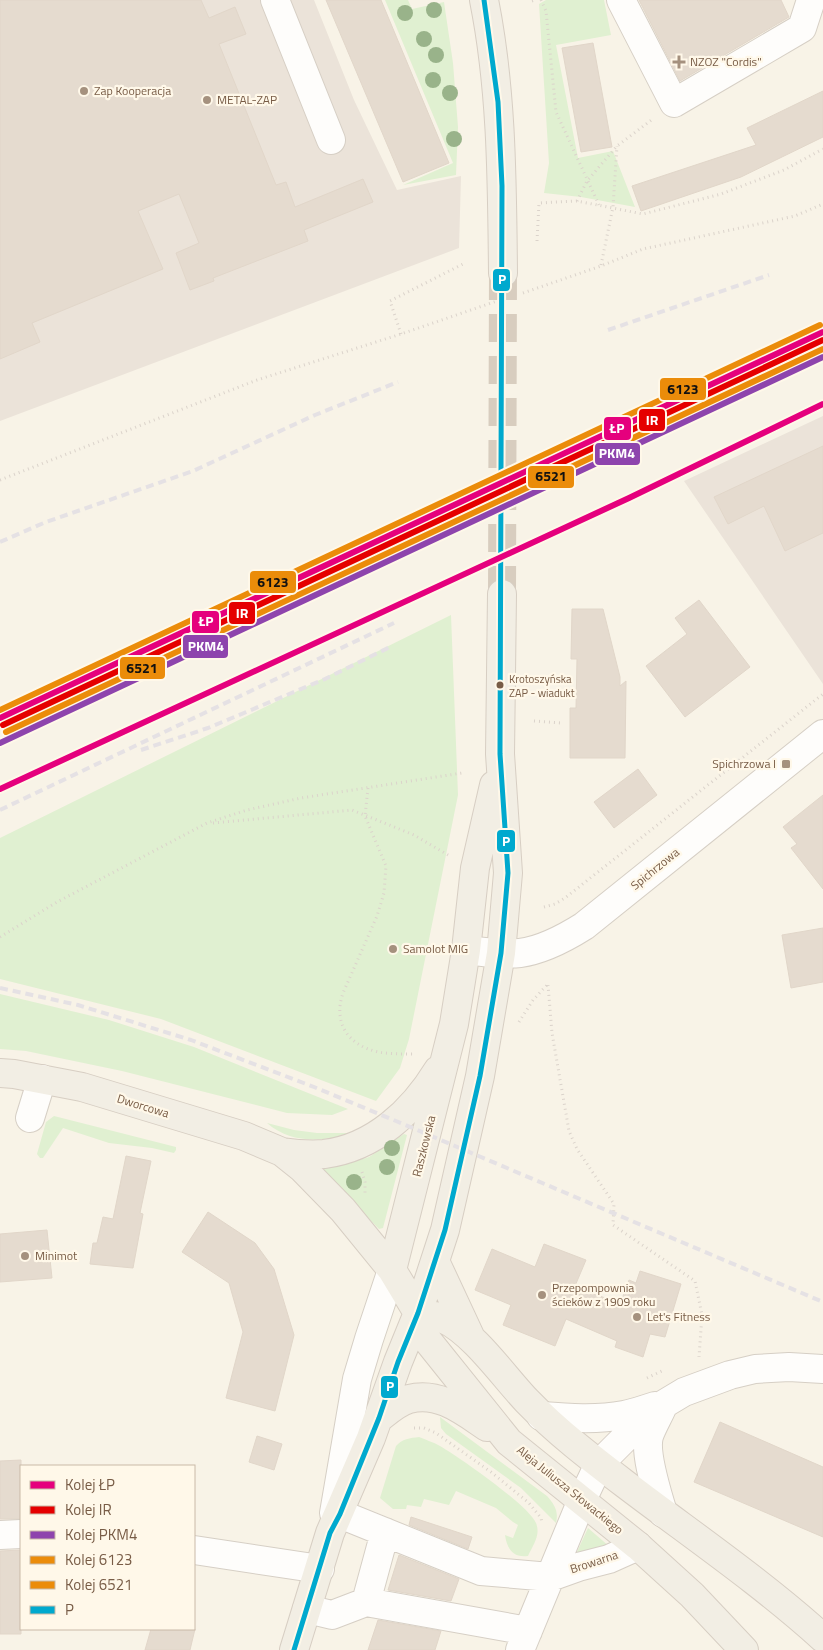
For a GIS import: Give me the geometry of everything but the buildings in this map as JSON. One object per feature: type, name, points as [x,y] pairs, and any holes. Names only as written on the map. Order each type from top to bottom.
[{"type":"main road","points":[[484,0],[498,102],[502,186],[502,273]]},
{"type":"main road","name":"Raszkowska","points":[[294,1650],[335,1523],[379,1418],[398,1362],[418,1313],[445,1230],[480,1076],[501,953],[508,873],[500,754],[502,594]]},
{"type":"main road","name":"Raszkowska","points":[[392,1270],[454,1024],[466,950],[476,868],[500,754]]},
{"type":"main road","name":"Dworcowa","points":[[282,1152],[324,1154],[351,1148],[377,1135],[396,1121],[428,1085],[446,1054]]},
{"type":"main road","name":"Dworcowa","points":[[0,1073],[82,1087],[244,1136],[282,1152],[302,1168],[343,1210],[392,1270]]},
{"type":"main road","points":[[435,1260],[470,1337]]},
{"type":"main road","name":"Aleja Juliusza Słowackiego","points":[[392,1270],[418,1313],[421,1327],[428,1341],[510,1442],[638,1546],[692,1595],[744,1650]]},
{"type":"main road","points":[[418,1313],[444,1319],[470,1337],[541,1416],[599,1464],[771,1594],[823,1638]]},
{"type":"main road","points":[[379,1418],[396,1405],[408,1399],[420,1397],[435,1398],[456,1406],[510,1442]]},
{"type":"street","points":[[275,0],[331,140]]},
{"type":"street","points":[[621,0],[674,103],[802,28],[812,0]]},
{"type":"street","name":"Spichrzowa","points":[[466,950],[519,954],[537,950],[560,940],[584,926],[823,734]]},
{"type":"street","points":[[30,1118],[42,1079]]},
{"type":"street","name":"Raszkowska","points":[[335,1523],[357,1379],[392,1270]]},
{"type":"street","points":[[541,1416],[576,1418],[617,1416],[664,1404],[684,1392],[730,1375],[755,1369],[789,1367],[823,1369]]},
{"type":"street","points":[[663,1513],[649,1454],[649,1438],[664,1404]]},
{"type":"street","name":"Browarna","points":[[524,1641],[582,1500],[599,1464],[636,1427],[664,1404]]},
{"type":"street","points":[[335,1523],[385,1532],[481,1571],[550,1577]]},
{"type":"street","points":[[366,1602],[385,1532]]},
{"type":"street","points":[[0,1535],[20,1534]]},
{"type":"street","name":"Browarna","points":[[550,1577],[609,1558],[638,1546]]},
{"type":"street","points":[[195,1550],[320,1569]]},
{"type":"street","points":[[307,1610],[332,1615],[366,1602],[524,1641]]},
{"type":"path","points":[[541,0],[546,11],[556,112],[599,205]]},
{"type":"path","points":[[577,201],[587,181],[617,146],[674,103]]},
{"type":"path","points":[[617,146],[614,207],[601,266],[643,249],[794,216],[823,204]]},
{"type":"path","points":[[538,241],[539,203],[577,201],[643,214],[721,194],[784,170],[823,149]]},
{"type":"path","points":[[0,480],[257,380],[401,334],[390,301],[465,264]]},
{"type":"path","points":[[544,907],[555,904],[565,898],[823,694]]},
{"type":"path","points":[[534,721],[561,723]]},
{"type":"path","points":[[0,937],[57,902],[207,824],[247,810],[301,798],[462,773]]},
{"type":"path","points":[[368,788],[365,816],[386,866],[384,893],[377,916],[342,998],[339,1014],[342,1026],[350,1037],[362,1046],[377,1052],[413,1054]]},
{"type":"path","points":[[207,824],[352,810],[414,836],[448,855]]},
{"type":"path","points":[[517,1028],[520,1019],[533,1000],[548,984],[552,1033],[569,1131],[577,1149],[614,1204],[613,1225],[695,1281],[702,1315],[699,1358]]},
{"type":"path","points":[[358,1165],[365,1182],[366,1192],[362,1198]]},
{"type":"path","points":[[408,1430],[417,1428],[430,1430],[491,1472],[529,1503],[541,1518],[544,1529]]},
{"type":"shaded area","points":[[0,0],[314,0],[354,100],[397,190],[461,176],[459,248],[0,421]]},
{"type":"shaded area","points":[[823,416],[823,684],[684,481]]},
{"type":"green space","points":[[385,0],[408,0],[412,9],[444,2],[453,63],[458,127],[456,175],[403,185],[453,163]]},
{"type":"green space","points":[[546,0],[604,0],[611,35],[556,45],[578,158],[613,151],[635,207],[581,197],[544,193],[549,163],[539,4]]},
{"type":"green space","points":[[451,615],[458,795],[409,1039],[400,1068],[376,1101],[161,1019],[0,979],[0,838]]},
{"type":"green space","points":[[0,994],[109,1020],[194,1047],[348,1109],[332,1115],[287,1113],[122,1071],[26,1051],[0,1049]]},
{"type":"green space","points":[[54,1116],[176,1147],[176,1150],[174,1153],[152,1148],[109,1143],[63,1128],[43,1158],[40,1158],[37,1154],[46,1122]]},
{"type":"green space","points":[[267,1123],[294,1130],[317,1133],[352,1133],[319,1139],[297,1138],[276,1130]]},
{"type":"green space","points":[[404,1134],[407,1135],[383,1228],[379,1229],[318,1167],[349,1163],[369,1157]]},
{"type":"green space","points":[[440,1417],[547,1496],[555,1508],[557,1515],[556,1523],[521,1488],[446,1434],[441,1428]]},
{"type":"green space","points":[[419,1437],[440,1446],[462,1460],[507,1494],[530,1515],[536,1523],[538,1532],[528,1556],[518,1556],[512,1552],[507,1544],[505,1535],[513,1538],[518,1525],[496,1508],[456,1491],[449,1505],[424,1499],[421,1507],[407,1505],[406,1509],[393,1509],[380,1498],[396,1446],[409,1438]]},
{"type":"green space","points":[[588,1528],[610,1547],[576,1554]]},
{"type":"tunnel","points":[[502,594],[503,273]]},
{"type":"railway","points":[[608,330],[769,275]]},
{"type":"railway","points":[[0,542],[46,522],[193,471],[315,415],[398,382]]},
{"type":"railway","points":[[0,810],[394,623]]},
{"type":"railway","points":[[141,750],[208,728],[325,679],[390,647]]},
{"type":"railway","points":[[0,988],[78,1005],[191,1040],[314,1087],[823,1302]]},
{"type":"rail line","name":"6123","points":[[0,710],[820,325]]},
{"type":"rail line","name":"ŁP","points":[[0,718],[823,332]]},
{"type":"rail line","name":"IR","points":[[3,725],[823,340]]},
{"type":"rail line","name":"6521","points":[[6,732],[823,349]]},
{"type":"rail line","name":"PKM4","points":[[0,743],[823,357]]},
{"type":"rail line","name":"ŁP","points":[[0,789],[629,498],[823,404]]},
{"type":"transit line","name":"P","points":[[294,1650],[330,1533],[340,1514],[379,1418],[398,1362],[418,1313],[445,1230],[480,1076],[501,953],[508,873],[500,754],[502,186],[498,102],[484,0]]},
{"type":"place","name":"NZOZ \"Cordis\"","points":[[679,62]]},
{"type":"place","name":"Zap Kooperacja","points":[[84,91]]},
{"type":"place","name":"METAL-ZAP","points":[[207,100]]},
{"type":"place","name":"Krotoszyńska ZAP - wiadukt","points":[[500,685]]},
{"type":"place","name":"Spichrzowa I","points":[[786,764]]},
{"type":"place","name":"Samolot MIG","points":[[393,949]]},
{"type":"place","name":"Minimot","points":[[25,1256]]},
{"type":"place","name":"Przepompownia ścieków z 1909 roku","points":[[542,1295]]},
{"type":"place","name":"Let's Fitness","points":[[637,1317]]}]
